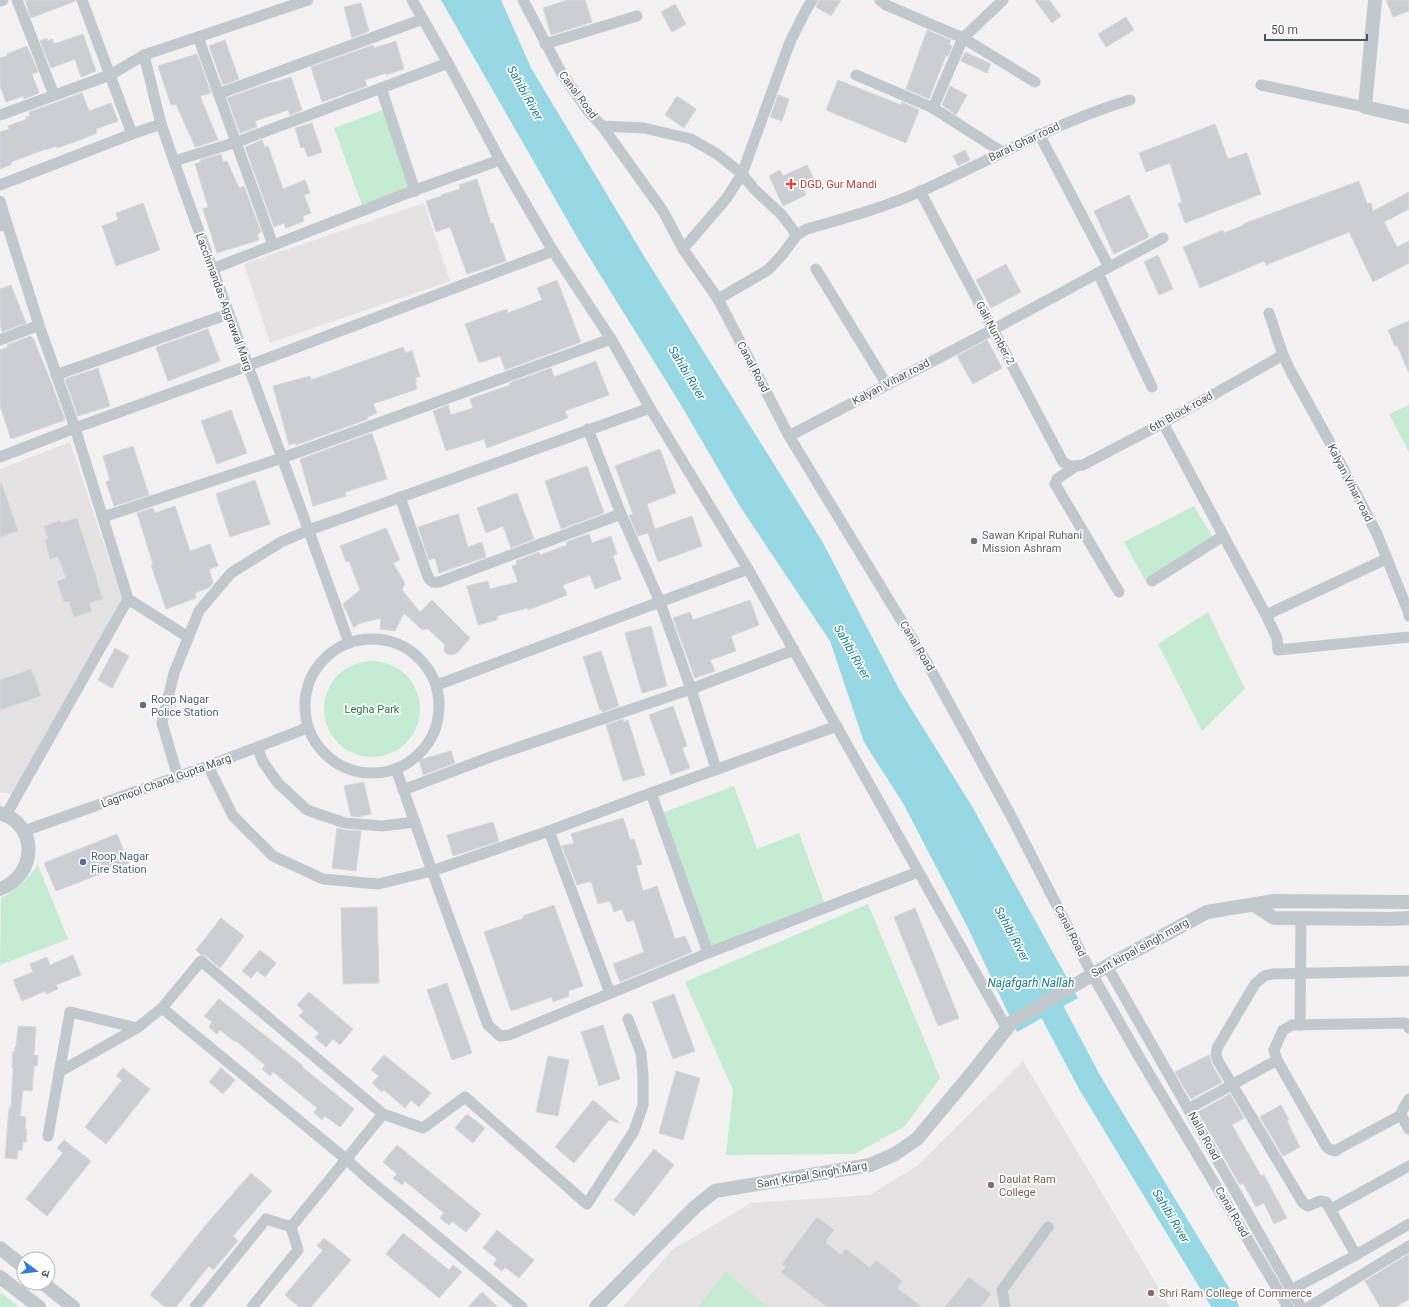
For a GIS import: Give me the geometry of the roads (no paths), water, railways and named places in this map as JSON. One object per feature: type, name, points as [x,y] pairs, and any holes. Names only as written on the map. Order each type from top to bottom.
[{"type":"street","points":[[17,0],[54,94]]},
{"type":"street","points":[[82,0],[132,134]]},
{"type":"street","points":[[0,115],[54,94],[110,75],[144,55],[198,37],[276,5],[308,0]]},
{"type":"street","points":[[412,0],[500,160],[553,252],[611,339],[650,408],[748,568],[918,872],[1009,1024]]},
{"type":"street","name":"Canal Road","points":[[524,0],[545,44],[562,74],[588,111],[602,126],[662,211],[683,249],[718,299],[789,436],[926,661],[1010,814],[1088,977],[1138,1054],[1288,1307]]},
{"type":"street","points":[[683,249],[726,199],[742,174],[790,42],[812,0]]},
{"type":"street","points":[[880,0],[963,38],[1035,82]]},
{"type":"street","points":[[934,108],[963,38],[1003,0]]},
{"type":"street","points":[[1365,106],[1375,0]]},
{"type":"street","points":[[545,44],[637,16]]},
{"type":"street","points":[[218,94],[423,19]]},
{"type":"street","points":[[198,37],[273,245]]},
{"type":"street","name":"Lacchmandas Aggrawal Marg","points":[[144,55],[160,124],[349,643]]},
{"type":"street","points":[[174,161],[237,142],[448,63]]},
{"type":"street","points":[[856,75],[934,108],[1002,152]]},
{"type":"street","points":[[1262,85],[1365,106],[1409,117]]},
{"type":"street","points":[[381,88],[415,191]]},
{"type":"street","name":"Barat Ghar road","points":[[797,235],[807,230],[889,204],[920,191],[1039,134],[1095,111],[1130,100]]},
{"type":"street","points":[[0,186],[160,124]]},
{"type":"street","points":[[602,126],[644,128],[691,139],[717,154],[742,174],[754,189],[781,214],[797,235],[782,255],[768,270],[718,299]]},
{"type":"street","points":[[1039,134],[1109,267]]},
{"type":"street","points":[[212,269],[500,160]]},
{"type":"street","name":"Gali Number 2","points":[[920,191],[1063,462],[1070,466],[1076,466]]},
{"type":"street","points":[[0,201],[4,225],[75,428],[128,599],[188,637]]},
{"type":"street","points":[[994,329],[1163,238]]},
{"type":"street","points":[[0,457],[553,252]]},
{"type":"street","points":[[816,269],[887,385]]},
{"type":"street","points":[[1098,273],[1152,387]]},
{"type":"street","name":"Kalyan Vihar road","points":[[1269,313],[1283,354],[1291,372],[1328,439],[1377,534],[1409,612]]},
{"type":"street","points":[[56,375],[228,314]]},
{"type":"street","points":[[0,340],[39,325]]},
{"type":"street","name":"Kalyan Vihar road","points":[[789,436],[994,329]]},
{"type":"street","points":[[103,517],[282,458],[611,339]]},
{"type":"street","name":"6th Block road","points":[[1119,592],[1055,484],[1057,479],[1076,466],[1083,465],[1163,423],[1283,354]]},
{"type":"street","points":[[178,777],[162,723],[174,673],[199,611],[230,573],[281,542],[309,530],[650,408]]},
{"type":"street","points":[[1163,423],[1266,615],[1277,638],[1278,650],[1409,637]]},
{"type":"street","points":[[588,429],[621,514],[660,602],[691,689],[716,769]]},
{"type":"street","points":[[400,497],[430,581],[435,583],[621,514]]},
{"type":"street","points":[[1152,581],[1224,536]]},
{"type":"street","points":[[1266,615],[1386,559]]},
{"type":"street","points":[[437,685],[748,568]]},
{"type":"street","points":[[0,889],[8,886],[18,878],[25,868],[29,855],[28,843],[24,831],[16,821],[3,814],[128,599]]},
{"type":"street","points":[[381,638],[404,646],[422,660],[437,685],[440,709],[435,732],[422,752],[403,766],[396,769],[378,774],[354,772],[333,762],[316,746],[307,728],[304,704],[308,681],[321,661],[336,648],[349,643],[357,639],[381,638]]},
{"type":"street","points":[[403,790],[493,756],[691,689],[794,650]]},
{"type":"street","points":[[208,766],[233,816],[273,856],[323,879],[378,884],[432,871],[550,831],[837,726]]},
{"type":"street","name":"Lagmool Chand Gupta Marg","points":[[24,831],[178,777],[307,728]]},
{"type":"street","points":[[258,747],[262,762],[278,783],[307,810],[345,823],[382,826],[415,822]]},
{"type":"street","points":[[396,769],[488,1025],[500,1036],[509,1035],[708,953],[918,872]]},
{"type":"street","points":[[651,793],[708,953]]},
{"type":"street","points":[[550,831],[610,994]]},
{"type":"street","name":"Sant kirpal singh marg","points":[[1009,1024],[1107,966],[1207,912],[1274,901],[1409,902]]},
{"type":"street","points":[[1254,905],[1274,918],[1409,918]]},
{"type":"street","points":[[1300,1024],[1299,974],[1301,918]]},
{"type":"street","points":[[59,1072],[137,1028],[162,1008],[201,961],[383,1114],[423,1128],[465,1097],[587,1204],[634,1131],[643,1105],[641,1053],[628,1019]]},
{"type":"street","name":"Nalla Road","points":[[1107,966],[1301,1307]]},
{"type":"street","points":[[1356,1255],[1328,1204],[1324,1201],[1308,1206],[1303,1203],[1218,1061],[1216,1055],[1217,1048],[1255,984],[1264,976],[1409,971]]},
{"type":"street","points":[[162,1008],[346,1159],[366,1178],[522,1307]]},
{"type":"street","points":[[48,1136],[70,1012],[137,1028]]},
{"type":"street","points":[[1409,1028],[1407,1024],[1404,1023],[1292,1024],[1283,1030],[1274,1050],[1278,1060],[1329,1149],[1335,1151],[1401,1115],[1409,1099]]},
{"type":"street","name":"Sant Kirpal Singh Marg","points":[[596,1307],[695,1207],[715,1191],[870,1165],[895,1154],[917,1139],[971,1074],[1009,1024]]},
{"type":"street","points":[[1188,1109],[1278,1060]]},
{"type":"street","points":[[291,1227],[383,1114]]},
{"type":"street","points":[[1401,1115],[1409,1129]]},
{"type":"street","points":[[1331,1209],[1409,1166]]},
{"type":"street","points":[[196,1307],[266,1219],[291,1227]]},
{"type":"street","points":[[1291,1290],[1409,1224]]},
{"type":"street","points":[[252,1307],[298,1250],[291,1227]]},
{"type":"street","points":[[1005,1307],[1002,1290],[1048,1227]]},
{"type":"street","points":[[1309,1307],[1409,1246]]},
{"type":"street","points":[[0,1248],[16,1261]]},
{"type":"street","points":[[0,1277],[39,1307]]},
{"type":"street","points":[[53,1291],[73,1307]]},
{"type":"water","name":"Najafgarh Nallah","points":[[441,0],[501,0],[531,68],[644,256],[822,541],[899,689],[973,808],[1078,998],[1017,1032],[967,926],[904,805],[864,742],[830,641],[741,508],[681,405],[581,244]]},
{"type":"waterway","name":"Sahibi River","points":[[1037,983],[1090,1083],[1226,1307]]},
{"type":"place","name":"DGD, Gur Mandi","points":[[791,184]]},
{"type":"place","name":"Sawan Kripal Ruhani Mission Ashram","points":[[974,541]]},
{"type":"place","name":"Roop Nagar Police Station","points":[[143,705]]},
{"type":"place","name":"Roop Nagar Fire Station","points":[[83,862]]},
{"type":"place","name":"Daulat Ram College","points":[[991,1185]]},
{"type":"place","name":"Shri Ram College of Commerce","points":[[1151,1293]]},
{"type":"park label","name":"Legha Park","points":[[372,709]]}]
